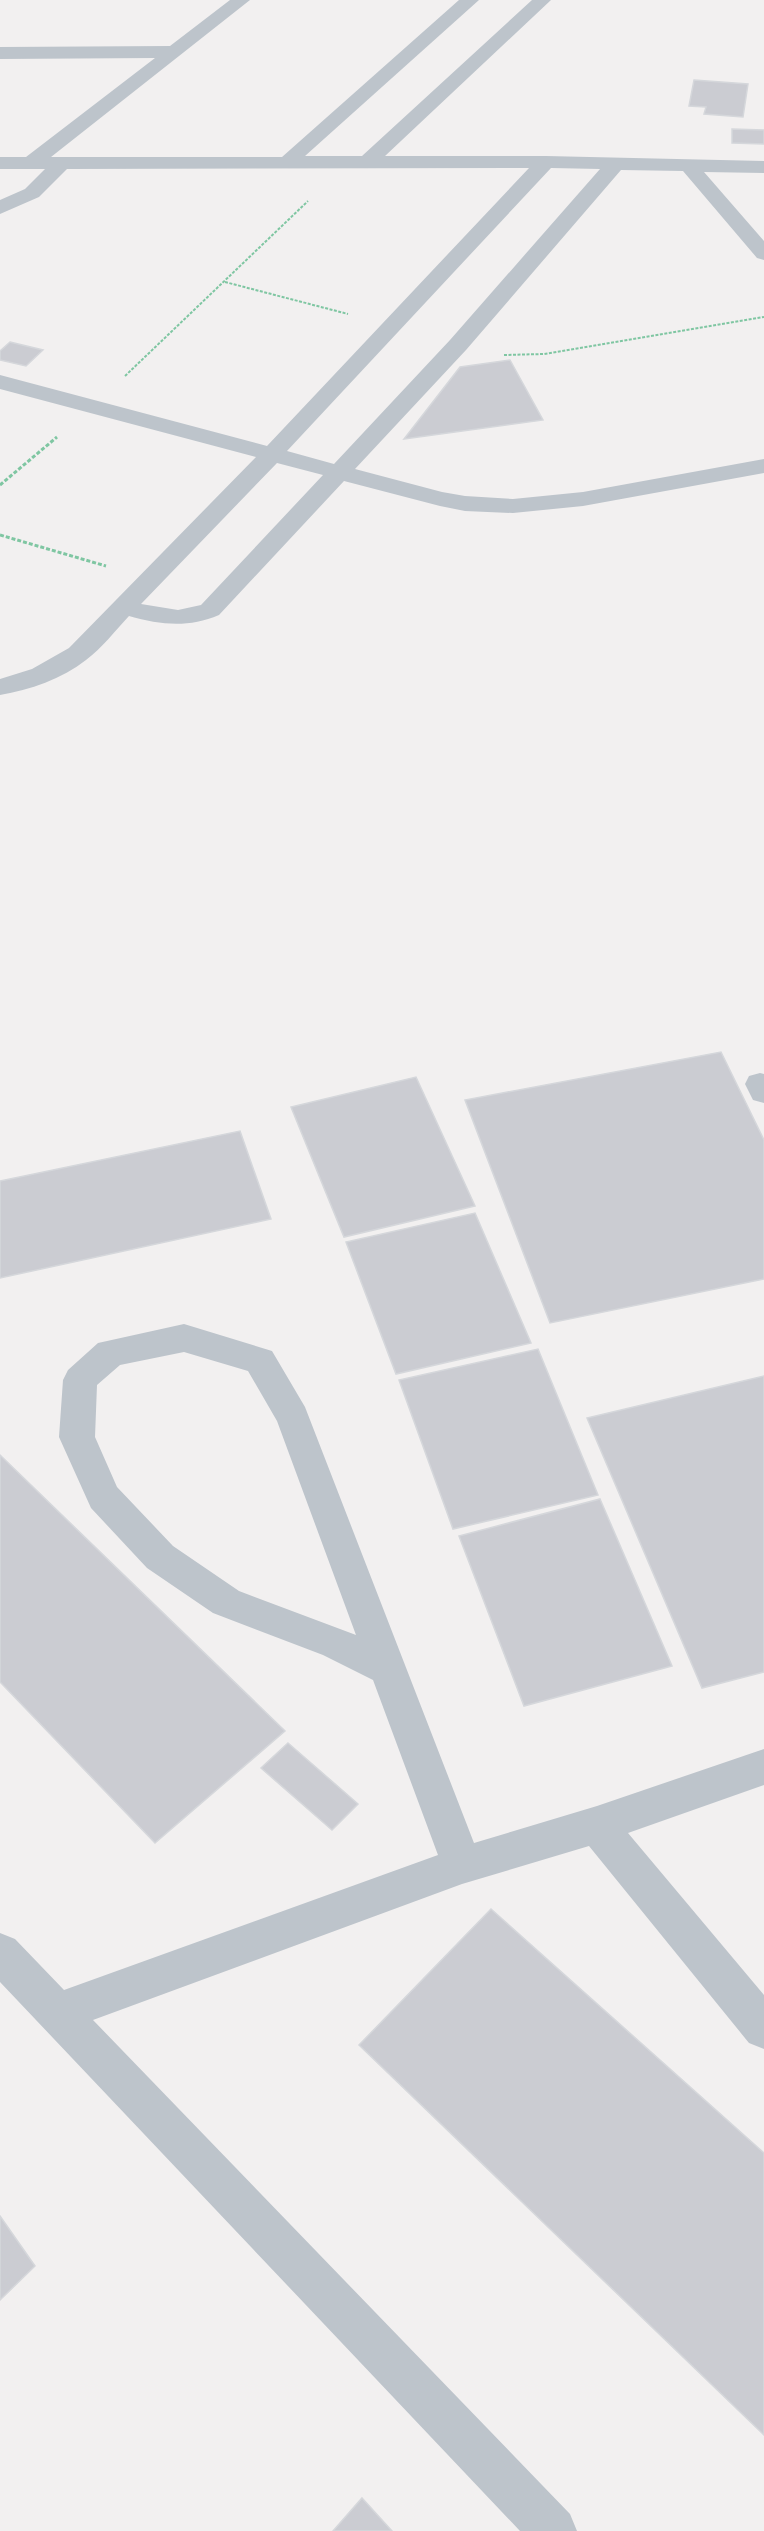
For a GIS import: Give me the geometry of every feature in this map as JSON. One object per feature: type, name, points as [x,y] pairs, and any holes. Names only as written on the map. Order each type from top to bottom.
[{"type":"street","points":[[31,162],[241,0]]},
{"type":"street","points":[[286,163],[470,0]]},
{"type":"street","points":[[358,162],[542,0]]},
{"type":"street","points":[[0,53],[173,52]]},
{"type":"street","points":[[0,687],[34,678],[57,668],[78,654],[271,455],[546,162]]},
{"type":"street","points":[[0,163],[546,162],[764,167]]},
{"type":"street","points":[[0,208],[32,194],[62,163]]},
{"type":"street","points":[[123,607],[172,619],[199,616],[210,610],[458,345],[615,164]]},
{"type":"street","points":[[688,165],[764,254]]},
{"type":"street","points":[[0,382],[339,473],[464,504],[516,508],[566,502],[764,466]]},
{"type":"street","points":[[389,1669],[336,1643],[226,1602],[160,1557],[104,1497],[77,1437],[80,1380],[110,1353],[184,1338],[260,1361],[292,1417],[389,1669],[462,1865]]},
{"type":"street","points":[[59,2013],[462,1865],[597,1825],[764,1767]]},
{"type":"street","points":[[597,1825],[764,2028]]},
{"type":"street","points":[[0,1953],[553,2531]]},
{"type":"path","points":[[0,485],[93,407],[224,282],[358,162]]},
{"type":"path","points":[[224,282],[393,325]]},
{"type":"path","points":[[458,345],[492,354],[530,355],[764,317]]},
{"type":"path","points":[[0,535],[150,580]]},
{"type":"building","points":[[694,80],[748,84],[743,117],[704,114],[706,107],[689,106]]},
{"type":"building","points":[[732,129],[764,130],[764,144],[732,143]]},
{"type":"building","points":[[10,342],[43,350],[26,366],[0,360],[0,351]]},
{"type":"building","points":[[510,360],[543,420],[404,439],[460,367]]},
{"type":"building","points":[[721,1052],[764,1140],[764,1279],[550,1323],[465,1100]]},
{"type":"building","points":[[416,1077],[475,1206],[344,1237],[291,1107]]},
{"type":"building","points":[[240,1131],[271,1219],[0,1278],[0,1181]]},
{"type":"building","points":[[475,1213],[531,1343],[396,1374],[346,1242]]},
{"type":"building","points":[[538,1349],[598,1495],[453,1529],[399,1380]]},
{"type":"building","points":[[764,1376],[764,1672],[702,1688],[587,1418]]},
{"type":"building","points":[[0,1455],[285,1731],[155,1843],[0,1682]]},
{"type":"building","points":[[600,1499],[672,1666],[524,1706],[459,1536]]},
{"type":"building","points":[[288,1743],[358,1804],[332,1830],[261,1768]]},
{"type":"building","points":[[491,1909],[764,2153],[764,2435],[359,2045]]},
{"type":"building","points":[[0,2216],[35,2266],[0,2300]]},
{"type":"building","points":[[362,2498],[392,2531],[333,2531]]}]
